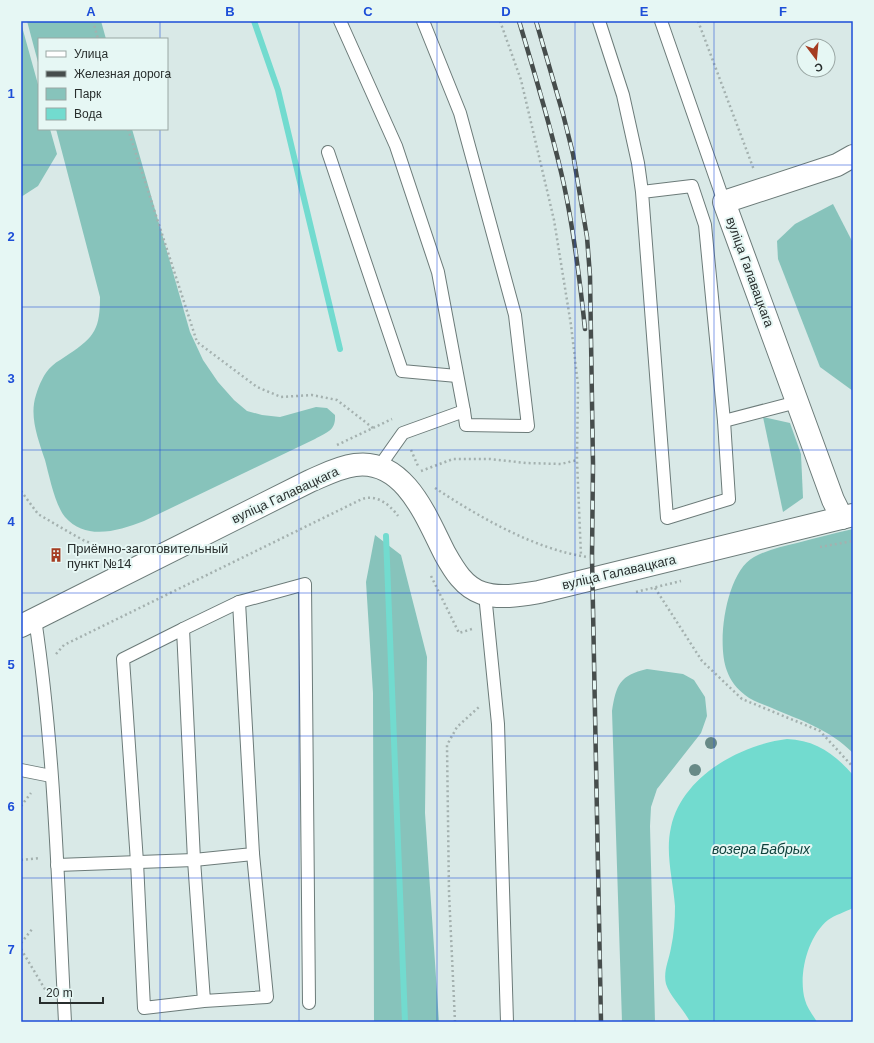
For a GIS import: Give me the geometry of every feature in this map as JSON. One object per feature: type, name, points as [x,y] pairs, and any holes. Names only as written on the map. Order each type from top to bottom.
[{"type":"street","name":"вуліца Галавацкага","points":[[28,622],[317,478],[338,469],[356,465],[379,467],[397,478],[409,489],[420,505],[462,581],[474,589],[492,596],[507,596],[539,592],[848,517],[833,500],[724,202],[837,165],[853,156]]},
{"type":"lane","points":[[340,21],[396,146],[435,265],[466,425],[528,426],[515,315],[460,113],[423,21]]},
{"type":"lane","points":[[599,21],[622,95],[638,163],[642,192],[667,518],[729,499],[724,421],[705,225],[692,186],[642,192]]},
{"type":"lane","points":[[660,21],[724,202]]},
{"type":"lane","points":[[328,152],[402,372],[457,376]]},
{"type":"lane","points":[[724,421],[797,402]]},
{"type":"lane","points":[[379,467],[403,433],[464,411]]},
{"type":"lane","points":[[239,602],[253,854],[267,998],[204,1001],[144,1008],[137,862],[123,659],[239,602],[305,584],[309,1003]]},
{"type":"lane","points":[[485,594],[498,724],[507,1022]]},
{"type":"lane","points":[[28,622],[43,671],[57,865],[65,1022]]},
{"type":"lane","points":[[183,629],[194,860],[204,1001]]},
{"type":"lane","points":[[21,770],[51,776]]},
{"type":"lane","points":[[57,865],[194,860],[253,854]]},
{"type":"path","points":[[92,21],[98,38]]},
{"type":"path","points":[[500,21],[522,80],[554,220],[571,325],[578,385],[577,460],[581,556]]},
{"type":"path","points":[[698,21],[761,190]]},
{"type":"path","points":[[128,130],[197,342],[256,387],[281,397],[312,395],[337,400],[373,428]]},
{"type":"path","points":[[403,433],[422,475]]},
{"type":"path","points":[[420,471],[454,459],[490,458],[526,463],[560,464],[577,460]]},
{"type":"path","points":[[432,486],[461,505],[529,540],[581,556],[592,557]]},
{"type":"path","points":[[21,491],[38,514],[84,540],[118,554]]},
{"type":"path","points":[[43,671],[64,645],[366,498]]},
{"type":"path","points":[[655,588],[702,661],[742,700],[820,731],[853,767]]},
{"type":"path","points":[[455,1022],[448,893],[447,745],[457,727],[486,701],[495,697]]},
{"type":"path","points":[[21,806],[31,793]]},
{"type":"path","points":[[21,943],[33,928]]},
{"type":"path","points":[[21,949],[48,995]]},
{"type":"green space","points":[[27,21],[101,21],[106,38],[38,38],[38,62]]},
{"type":"green space","points":[[21,23],[38,84],[38,130],[50,130],[57,154],[38,186],[21,197]]},
{"type":"green space","points":[[56,130],[132,130],[190,332],[203,360],[218,382],[234,400],[247,411],[262,415],[280,417],[316,407],[327,408],[335,415],[334,425],[327,433],[315,439],[134,525],[103,532],[83,529],[73,524],[61,512],[55,498],[37,436],[33,411],[40,383],[49,369],[78,348],[94,331],[99,317],[100,297]]},
{"type":"green space","points":[[833,204],[853,243],[853,391],[820,367],[778,259],[777,241],[795,224]]},
{"type":"green space","points":[[763,417],[790,423],[801,454],[803,498],[783,512]]},
{"type":"green space","points":[[853,529],[853,753],[825,732],[754,701],[742,693],[734,684],[727,671],[724,659],[723,627],[730,592],[736,577],[744,565],[754,557],[786,545]]},
{"type":"green space","points":[[375,535],[401,555],[427,657],[425,813],[439,1022],[374,1022],[373,693],[366,582]]},
{"type":"green space","points":[[647,669],[683,674],[694,680],[705,697],[707,716],[701,733],[657,789],[651,807],[650,826],[655,1022],[622,1022],[612,711],[615,694],[621,682],[631,674]]},
{"type":"water","name":"возера Бабрых","points":[[787,739],[807,742],[815,745],[832,755],[853,775],[853,908],[831,918],[821,927],[810,946],[804,969],[803,990],[805,1000],[817,1022],[690,1022],[668,989],[665,979],[673,938],[675,916],[669,857],[669,837],[677,809],[687,793],[715,766],[750,748],[769,742]]},
{"type":"waterway","points":[[254,21],[278,90],[340,349]]},
{"type":"waterway","points":[[386,536],[405,1022]]},
{"type":"railway","points":[[519,21],[549,123],[564,185],[571,221],[585,329]]},
{"type":"railway","points":[[536,21],[573,154],[587,237],[590,276],[593,464],[592,557],[601,1022]]},
{"type":"place","name":"Приёмно-заготовительный пункт №14","points":[[56,555]]}]
